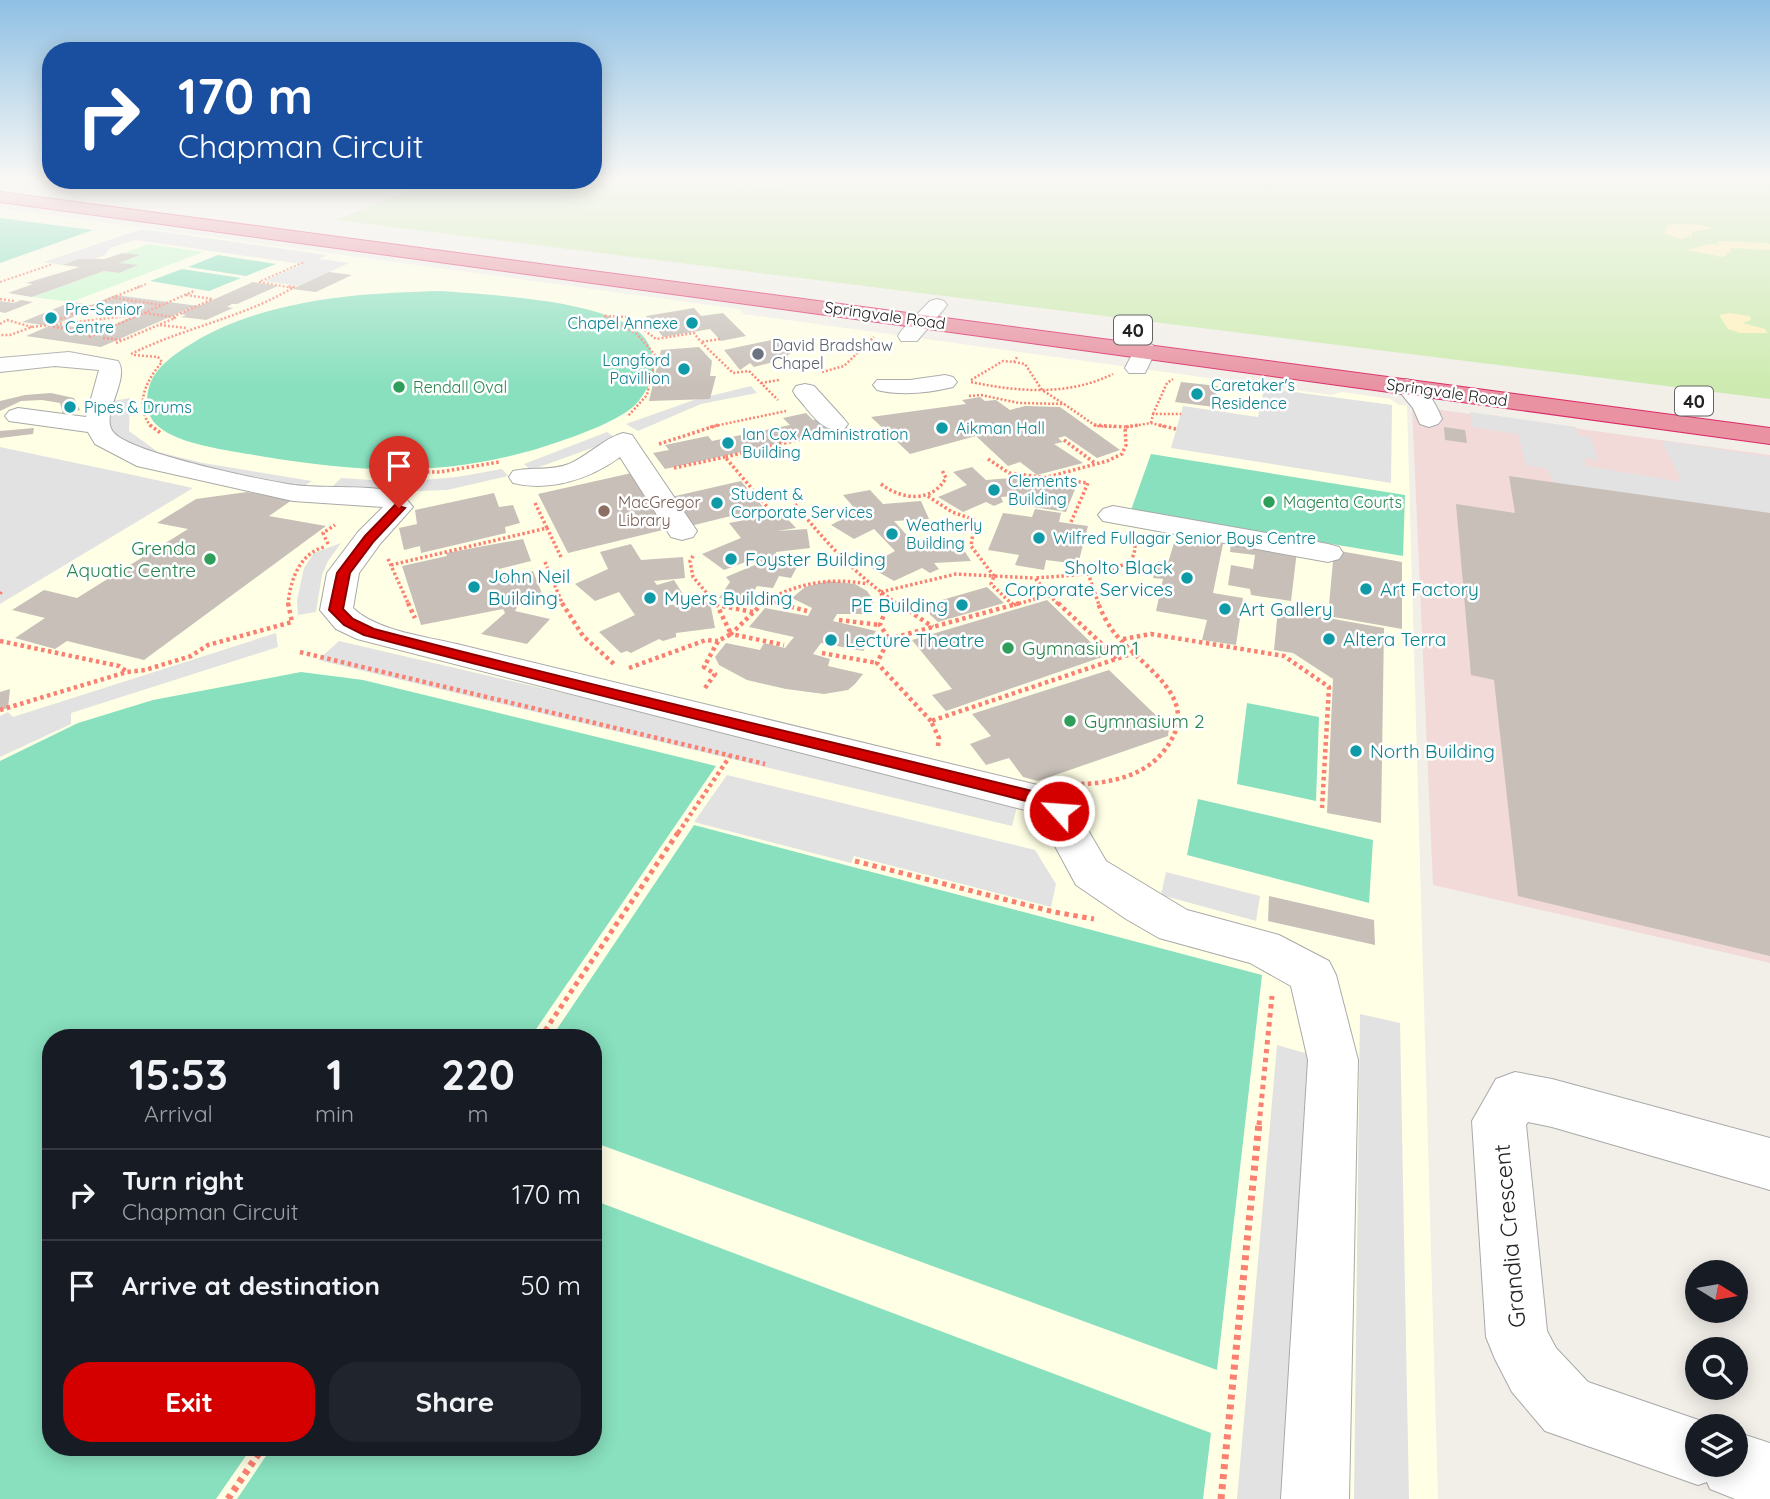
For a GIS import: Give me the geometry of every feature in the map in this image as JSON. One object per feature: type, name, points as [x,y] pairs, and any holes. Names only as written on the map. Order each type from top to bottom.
[{"type":"highway","name":"Springvale Road","points":[[382,248],[923,320],[1301,351]]},
{"type":"highway","name":"Springvale Road","points":[[434,248],[923,320],[1137,355],[1200,357],[1770,436]]},
{"type":"highway","name":"Springvale Road","points":[[1328,355],[1565,385]]},
{"type":"street","points":[[0,365],[44,359],[91,360],[110,366],[96,383],[100,406],[98,426],[104,438],[146,460],[293,493],[394,493],[369,538],[343,573],[336,610],[348,622],[369,632],[604,682],[805,740],[1063,793],[1091,873],[1175,925],[1264,948],[1312,975],[1333,1060],[1315,1499]]},
{"type":"street","points":[[885,385],[909,387],[938,379]]},
{"type":"street","points":[[804,381],[825,430]]},
{"type":"street","points":[[1408,386],[1425,407],[1429,419]]},
{"type":"street","points":[[18,416],[98,426]]},
{"type":"street","points":[[523,477],[543,479],[587,467],[633,449],[688,542]]},
{"type":"street","points":[[1125,518],[1328,553]]},
{"type":"street","name":"Grandia Crescent","points":[[1685,1448],[1568,1408],[1534,1370],[1517,1337],[1499,1121],[1515,1096],[1552,1103],[1770,1164]]},
{"type":"street","points":[[1748,1470],[1770,1477]]},
{"type":"path","points":[[170,437],[155,430],[144,416],[141,397],[148,377],[162,362],[159,357],[128,355],[151,342],[266,304],[294,286],[258,282],[305,261]]},
{"type":"path","points":[[0,282],[53,264]]},
{"type":"path","points":[[46,325],[146,285]]},
{"type":"path","points":[[83,340],[194,291]]},
{"type":"path","points":[[0,335],[9,335],[32,327],[143,313],[172,317],[213,299],[185,295]]},
{"type":"path","points":[[114,298],[162,305]]},
{"type":"path","points":[[0,299],[14,301]]},
{"type":"path","points":[[633,449],[636,438],[618,427],[648,395],[656,356],[637,334],[604,316],[615,313],[640,322],[656,339],[694,333],[733,373],[748,370],[793,416]]},
{"type":"path","points":[[761,383],[804,381],[837,370],[849,362],[893,316]]},
{"type":"path","points":[[112,345],[175,318],[172,317]]},
{"type":"path","points":[[0,319],[32,327]]},
{"type":"path","points":[[0,324],[7,320]]},
{"type":"path","points":[[159,324],[189,329]]},
{"type":"path","points":[[46,325],[97,333]]},
{"type":"path","points":[[701,342],[720,339]]},
{"type":"path","points":[[1014,362],[1020,352]]},
{"type":"path","points":[[1137,355],[1111,376],[1093,384],[1042,390],[968,381],[1003,361],[1025,364],[1042,390],[1096,426],[1125,427],[1151,423],[1176,429]]},
{"type":"path","points":[[1151,423],[1167,383],[1195,368],[1200,357]]},
{"type":"path","points":[[974,395],[1018,403],[1064,404]]},
{"type":"path","points":[[633,449],[708,427],[788,410]]},
{"type":"path","points":[[1153,414],[1181,414]]},
{"type":"path","points":[[1044,478],[1122,454],[1126,445],[1125,427]]},
{"type":"path","points":[[633,449],[659,472],[825,430]]},
{"type":"path","points":[[1064,440],[1096,464]]},
{"type":"path","points":[[725,457],[769,510]]},
{"type":"path","points":[[988,459],[1009,474],[1088,483],[1072,522]]},
{"type":"path","points":[[394,493],[440,472],[511,460],[523,477]]},
{"type":"path","points":[[881,484],[900,494],[917,497],[926,495],[938,490],[945,482],[942,470]]},
{"type":"path","points":[[926,495],[952,512],[975,520],[971,546],[994,576]]},
{"type":"path","points":[[795,504],[820,536],[868,583],[933,627]]},
{"type":"path","points":[[1125,518],[1135,554],[1128,563]]},
{"type":"path","points":[[391,565],[547,528],[562,559]]},
{"type":"path","points":[[688,542],[693,577],[717,606],[731,634]]},
{"type":"path","points":[[0,710],[127,672],[145,670],[191,656],[208,645],[292,622],[289,617],[289,598],[294,578],[310,551],[328,545]]},
{"type":"path","points":[[385,554],[417,622]]},
{"type":"path","points":[[545,562],[568,612],[583,636],[614,664],[604,682]]},
{"type":"path","points":[[881,593],[956,574],[1035,578],[1088,573],[1128,563],[1155,567]]},
{"type":"path","points":[[1063,793],[1143,771],[1172,744],[1180,730],[1173,692],[1109,624],[1088,573]]},
{"type":"path","points":[[994,576],[991,584],[1013,605]]},
{"type":"path","points":[[556,714],[604,682],[706,640],[718,641],[731,634],[766,600],[802,583],[829,578],[868,583]]},
{"type":"path","points":[[1035,578],[1049,595],[1118,659]]},
{"type":"path","points":[[880,625],[886,609],[881,593]]},
{"type":"path","points":[[877,663],[889,639],[1049,595]]},
{"type":"path","points":[[766,600],[807,611]]},
{"type":"path","points":[[717,606],[753,612]]},
{"type":"path","points":[[839,620],[880,625]]},
{"type":"path","points":[[880,625],[889,639]]},
{"type":"path","points":[[731,634],[784,645]]},
{"type":"path","points":[[1122,639],[1151,634],[1284,656],[1329,687],[1322,808]]},
{"type":"path","points":[[1,640],[119,666],[127,672]]},
{"type":"path","points":[[704,690],[715,674],[704,667],[718,641]]},
{"type":"path","points":[[300,652],[793,771],[805,740]]},
{"type":"path","points":[[821,653],[877,663],[931,721],[939,738],[937,755]]},
{"type":"path","points":[[931,721],[1135,653]]},
{"type":"path","points":[[546,1029],[730,756]]},
{"type":"path","points":[[855,861],[1054,912],[1102,921],[1093,913]]},
{"type":"path","points":[[1221,1499],[1273,983]]},
{"type":"path","points":[[228,1499],[257,1456]]},
{"type":"shaded area","points":[[0,248],[292,248],[739,309],[744,314],[1331,395],[1342,392],[1390,399],[1399,405],[1407,405],[1438,1499],[0,1499]]},
{"type":"shaded area","points":[[86,248],[110,248],[105,255],[92,260],[79,259],[62,265],[44,262]]},
{"type":"shaded area","points":[[190,248],[277,248],[327,255],[319,259],[349,263],[298,286],[264,281],[302,264]]},
{"type":"shaded area","points":[[751,386],[757,393],[701,404],[638,431],[626,424],[694,400]]},
{"type":"shaded area","points":[[1264,388],[1392,405],[1391,483],[1171,448],[1183,406],[1258,417]]},
{"type":"shaded area","points":[[130,398],[129,431],[158,452],[203,463],[312,481],[293,493],[104,438],[101,403]]},
{"type":"shaded area","points":[[1412,406],[1770,455],[1770,963],[1433,885]]},
{"type":"shaded area","points":[[1470,412],[1576,427],[1578,435],[1590,437],[1598,460],[1584,458],[1586,466],[1682,482],[1662,441],[1770,457],[1770,513],[1554,483],[1547,469],[1526,465],[1518,434],[1472,427]]},
{"type":"shaded area","points":[[607,432],[617,439],[531,470],[524,464]]},
{"type":"shaded area","points":[[0,447],[133,475],[193,488],[0,604]]},
{"type":"shaded area","points":[[502,469],[508,476],[447,490],[389,492],[331,488],[341,478],[399,482],[457,477]]},
{"type":"shaded area","points":[[341,543],[322,575],[316,612],[298,615],[297,600],[304,568],[314,553]]},
{"type":"shaded area","points":[[276,633],[278,647],[71,713],[71,724],[0,757],[0,716],[8,712],[13,717]]},
{"type":"shaded area","points":[[339,641],[1019,799],[1012,826],[318,660]]},
{"type":"shaded area","points":[[727,775],[1035,850],[1056,884],[1051,907],[854,856],[851,863],[694,822]]},
{"type":"shaded area","points":[[1166,872],[1260,896],[1256,921],[1161,895]]},
{"type":"shaded area","points":[[1360,1014],[1400,1023],[1409,1499],[1354,1499]]},
{"type":"shaded area","points":[[1277,1045],[1312,1055],[1283,1499],[1237,1499]]},
{"type":"green space","points":[[0,248],[42,248],[0,263]]},
{"type":"green space","points":[[137,248],[175,248],[203,252],[71,302],[33,297],[104,271],[119,273],[136,266],[119,263],[139,256],[124,253]]},
{"type":"green space","points":[[560,248],[1770,248],[1770,399]]},
{"type":"green space","points":[[218,255],[276,264],[246,276],[188,267]]},
{"type":"green space","points":[[182,269],[241,278],[209,291],[150,281]]},
{"type":"green space","name":"Rendall Oval","points":[[441,291],[545,301],[600,313],[623,322],[648,342],[655,377],[633,407],[598,427],[522,453],[448,467],[375,469],[300,462],[221,449],[193,443],[168,433],[151,418],[147,401],[148,390],[157,372],[179,352],[220,329],[249,317],[312,301]]},
{"type":"green space","name":"Magenta Courts","points":[[1151,454],[1405,495],[1403,556],[1131,510]]},
{"type":"green space","points":[[301,672],[363,680],[716,766],[536,1029],[42,1029],[42,1456],[246,1456],[216,1499],[0,1499],[0,761],[78,723],[153,700]]},
{"type":"green space","points":[[1247,703],[1319,717],[1316,801],[1237,784]]},
{"type":"green space","points":[[1198,799],[1373,840],[1369,903],[1187,855]]},
{"type":"green space","points":[[694,825],[1262,975],[1217,1370],[602,1145],[602,1029],[557,1029]]},
{"type":"green space","points":[[602,1203],[1211,1433],[1203,1499],[237,1499],[266,1456],[602,1456]]},
{"type":"sand","points":[[1695,248],[1770,248],[1730,248],[1732,252],[1723,257],[1687,250]]},
{"type":"sand","points":[[1729,313],[1750,316],[1751,320],[1743,323],[1765,329],[1768,333],[1740,333],[1728,329],[1719,315]]},
{"type":"building","points":[[122,253],[140,255],[119,263],[138,265],[119,273],[104,271],[32,297],[8,293],[33,284],[26,283],[80,267],[62,265],[79,259],[105,259]]},
{"type":"building","points":[[329,272],[352,275],[316,292],[292,289]]},
{"type":"building","name":"Pre-Senior Centre","points":[[253,282],[278,286],[232,304],[227,307],[233,308],[206,320],[181,317],[186,315],[180,314],[195,306],[101,347],[26,336],[49,326],[22,322],[71,302],[91,305],[115,295],[199,306]],"holes":[[[96,308],[138,314],[100,331],[56,324]]]},
{"type":"building","points":[[21,300],[33,302],[5,313],[0,312],[0,301],[14,303]]},
{"type":"building","name":"Chapel Annexe","points":[[694,308],[701,316],[723,313],[746,336],[721,341],[710,329],[663,337],[646,316]]},
{"type":"building","name":"David Bradshaw Chapel","points":[[776,339],[777,342],[782,341],[792,352],[788,358],[754,367],[750,363],[740,370],[724,350]]},
{"type":"building","name":"Langford Pavillion","points":[[699,347],[712,361],[710,376],[716,376],[710,399],[649,401],[661,350]]},
{"type":"building","name":"Caretaker's Residence","points":[[1181,382],[1218,386],[1214,407],[1175,402]]},
{"type":"building","name":"Pipes & Drums","points":[[51,393],[74,398],[80,410],[63,414],[60,403],[42,400],[21,401],[0,411],[0,401]]},
{"type":"building","points":[[980,397],[985,401],[996,400],[1010,410],[1025,406],[1060,407],[1120,450],[1097,458],[1065,436],[1058,438],[1063,442],[1054,444],[1083,463],[1037,475],[1020,462],[1008,466],[976,436],[910,454],[871,417],[966,404],[962,400]]},
{"type":"building","name":"Ian Cox Administration Building","points":[[806,413],[813,420],[836,416],[848,428],[665,469],[653,453],[669,450],[665,445],[708,436],[712,441],[790,425],[783,418]]},
{"type":"building","points":[[1444,427],[1465,430],[1467,443],[1445,440]]},
{"type":"building","name":"Pipes & Drums","points":[[34,428],[33,434],[0,438],[0,431]]},
{"type":"building","name":"Clements Building","points":[[972,467],[986,480],[1024,477],[1077,484],[1066,512],[1020,505],[1014,496],[1001,497],[1003,502],[994,506],[986,502],[963,512],[938,497],[967,485],[953,472]]},
{"type":"building","name":"MacGregor Library","points":[[636,472],[671,528],[568,553],[538,494]]},
{"type":"building","points":[[1509,476],[1770,513],[1770,956],[1518,896],[1494,680],[1471,675],[1456,504],[1515,513]]},
{"type":"building","name":"Student & Corporate Services","points":[[741,481],[764,508],[690,526],[671,497]]},
{"type":"building","name":"Weatherly Building","points":[[870,490],[883,504],[921,501],[929,519],[894,521],[914,543],[958,541],[971,561],[934,563],[939,569],[930,573],[922,568],[894,581],[868,566],[895,551],[874,529],[854,539],[831,525],[857,511],[843,495]]},
{"type":"building","name":"Grenda Aquatic Centre","points":[[247,492],[292,500],[269,516],[326,526],[144,660],[67,641],[55,649],[15,638],[45,618],[12,610],[44,590],[77,598],[188,529],[157,523],[196,499]]},
{"type":"building","points":[[494,493],[499,507],[513,505],[520,523],[505,527],[506,533],[421,553],[420,546],[404,550],[399,528],[417,524],[415,510]]},
{"type":"building","name":"Wilfred Fullagar Senior Boys Centre","points":[[1035,509],[1061,513],[1059,522],[1088,526],[1078,564],[1046,560],[1044,570],[1015,565],[1019,555],[988,550],[1003,513],[1032,517]]},
{"type":"building","name":"Foyster Building","points":[[782,513],[796,528],[777,531],[807,529],[810,548],[776,552],[776,560],[799,563],[791,578],[779,576],[773,588],[757,586],[747,602],[719,598],[730,582],[726,577],[762,562],[756,558],[724,570],[702,554],[741,538],[729,523]]},
{"type":"building","name":"Sholto Black Corporate Services","points":[[1176,536],[1223,544],[1213,593],[1243,598],[1236,645],[1202,640],[1207,620],[1156,611],[1163,579],[1153,578],[1158,561],[1168,563]]},
{"type":"building","name":"John Neil Building","points":[[523,539],[531,561],[499,569],[502,578],[533,571],[543,596],[520,602],[515,611],[550,619],[527,644],[481,634],[505,613],[503,609],[421,625],[402,566],[447,556],[446,553]]},
{"type":"building","points":[[1231,541],[1297,551],[1291,601],[1251,595],[1250,589],[1228,585],[1231,565],[1253,569],[1255,555],[1230,552]]},
{"type":"building","name":"Myers Building","points":[[631,544],[641,560],[683,557],[685,578],[654,581],[657,585],[674,580],[684,596],[668,600],[669,605],[710,602],[715,628],[676,633],[676,637],[663,641],[659,639],[631,653],[621,653],[599,632],[635,615],[619,592],[595,601],[575,584],[608,569],[600,552]]},
{"type":"building","name":"Art Factory","points":[[1334,550],[1402,562],[1402,629],[1328,616]]},
{"type":"building","name":"Lecture Theatre","points":[[828,581],[855,584],[867,591],[874,601],[867,614],[837,614],[833,621],[876,631],[863,651],[821,643],[813,654],[830,659],[828,666],[863,674],[848,690],[824,694],[786,689],[747,680],[719,665],[715,657],[726,643],[760,650],[764,643],[785,648],[794,637],[749,627],[765,608],[808,616],[812,608],[792,598],[805,587]]},
{"type":"building","name":"PE Building","points":[[987,587],[1004,603],[938,622],[921,606]]},
{"type":"building","name":"Gymnasium 1","points":[[1047,600],[1105,656],[946,711],[932,695],[952,689],[912,640]]},
{"type":"building","points":[[1278,609],[1384,628],[1381,823],[1327,813],[1333,679],[1293,653],[1274,650]]},
{"type":"building","name":"Gymnasium 2","points":[[1109,670],[1169,728],[1168,736],[1038,781],[1023,777],[1009,758],[986,765],[970,744],[991,736],[972,714]]},
{"type":"building","points":[[10,689],[8,708],[0,710],[0,692]]},
{"type":"building","points":[[1269,896],[1374,920],[1375,945],[1268,921]]},
{"type":"place","name":"Pre-Senior Centre","points":[[51,318]]},
{"type":"place","name":"Chapel Annexe","points":[[692,323]]},
{"type":"place","name":"David Bradshaw Chapel","points":[[758,354]]},
{"type":"place","name":"Langford Pavillion","points":[[684,369]]},
{"type":"place","name":"Rendall Oval","points":[[399,387]]},
{"type":"place","name":"Caretaker's Residence","points":[[1197,394]]},
{"type":"place","name":"Pipes & Drums","points":[[70,407]]},
{"type":"place","name":"Aikman Hall","points":[[942,428]]},
{"type":"place","name":"Ian Cox Administration Building","points":[[728,443]]},
{"type":"place","name":"Clements Building","points":[[994,490]]},
{"type":"place","name":"Magenta Courts","points":[[1269,502]]},
{"type":"place","name":"Student & Corporate Services","points":[[717,503]]},
{"type":"place","name":"MacGregor Library","points":[[604,511]]},
{"type":"place","name":"Weatherly Building","points":[[892,534]]},
{"type":"place","name":"Wilfred Fullagar Senior Boys Centre","points":[[1039,538]]},
{"type":"place","name":"Grenda Aquatic Centre","points":[[210,559]]},
{"type":"place","name":"Foyster Building","points":[[731,559]]},
{"type":"place","name":"Sholto Black Corporate Services","points":[[1187,578]]},
{"type":"place","name":"John Neil Building","points":[[474,587]]},
{"type":"place","name":"Art Factory","points":[[1366,589]]},
{"type":"place","name":"Myers Building","points":[[650,598]]},
{"type":"place","name":"PE Building","points":[[962,605]]},
{"type":"place","name":"Art Gallery","points":[[1225,609]]},
{"type":"place","name":"Altera Terra","points":[[1329,639]]},
{"type":"place","name":"Lecture Theatre","points":[[831,640]]},
{"type":"place","name":"Gymnasium 1","points":[[1008,648]]},
{"type":"place","name":"Gymnasium 2","points":[[1070,721]]},
{"type":"place","name":"North Building","points":[[1356,751]]},
{"type":"route","points":[[399,508],[369,538],[343,573],[336,610],[348,622],[369,632],[594,691],[1052,802],[1059,811]]}]
